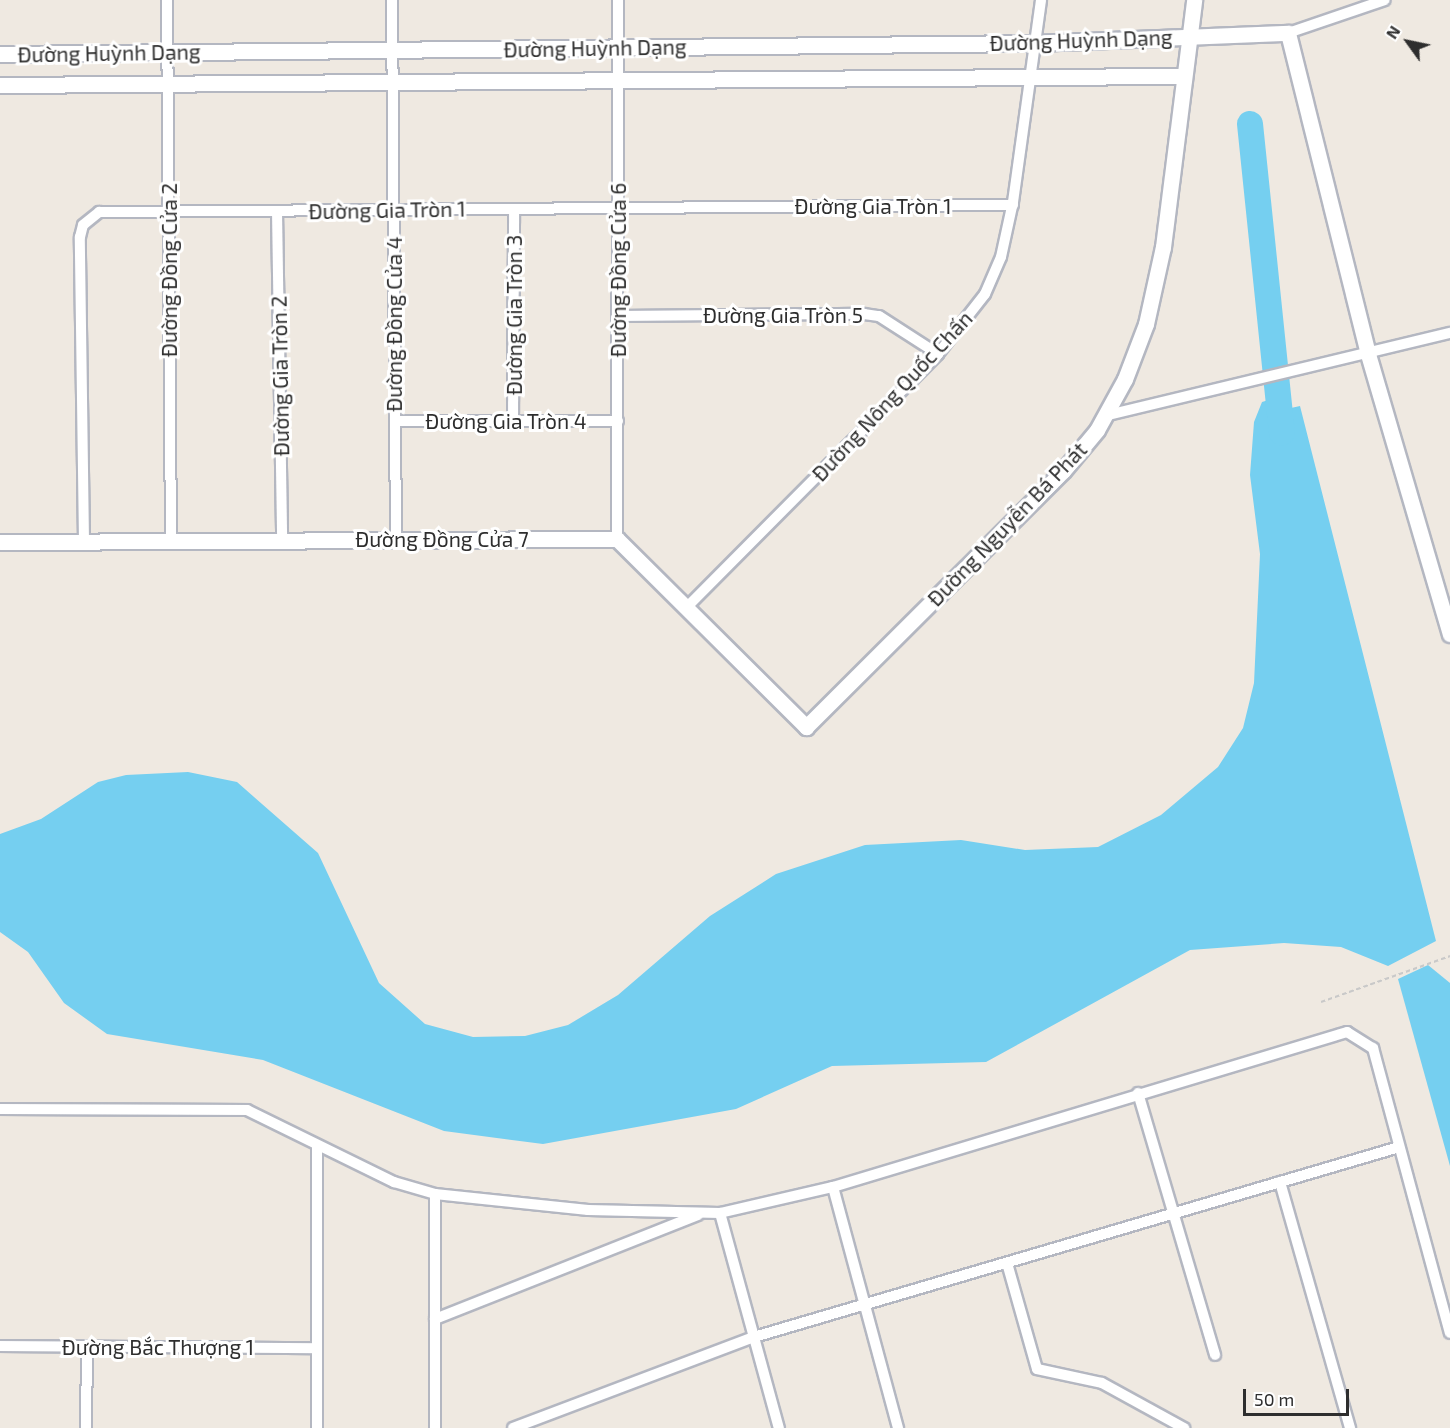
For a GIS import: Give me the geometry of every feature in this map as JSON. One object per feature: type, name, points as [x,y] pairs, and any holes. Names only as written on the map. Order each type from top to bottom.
[{"type":"street","name":"Đường Đồng Cửa 2","points":[[166,0],[171,541]]},
{"type":"street","name":"Đường Đồng Cửa 4","points":[[392,0],[396,540]]},
{"type":"street","name":"Đường Đồng Cửa 6","points":[[618,0],[618,539]]},
{"type":"street","name":"Đường Nông Quốc Chấn","points":[[686,608],[938,354],[985,294],[1002,257],[1013,205],[1041,0]]},
{"type":"street","name":"Đường Nguyễn Bá Phát","points":[[686,608],[806,727],[1029,507],[1104,416],[1146,324],[1163,247],[1194,0]]},
{"type":"street","points":[[1385,0],[1288,33],[1368,354],[1450,634]]},
{"type":"street","name":"Đường Huỳnh Dạng","points":[[0,54],[1036,43],[1288,33]]},
{"type":"street","name":"Đường Huỳnh Dạng","points":[[0,85],[1184,76]]},
{"type":"street","name":"Đường Gia Tròn 1","points":[[84,541],[80,237],[83,225],[99,212],[1013,205]]},
{"type":"street","name":"Đường Gia Tròn 3","points":[[513,421],[514,209]]},
{"type":"street","name":"Đường Gia Tròn 2","points":[[278,211],[282,540]]},
{"type":"street","name":"Đường Gia Tròn 5","points":[[618,316],[864,314],[898,327],[938,354]]},
{"type":"street","points":[[1104,416],[1446,334]]},
{"type":"street","name":"Đường Gia Tròn 4","points":[[395,421],[618,421]]},
{"type":"street","points":[[618,539],[686,608]]},
{"type":"street","name":"Đường Đồng Cửa 7","points":[[0,542],[618,539]]},
{"type":"street","points":[[0,1109],[247,1110],[394,1182],[435,1194],[588,1210],[720,1213],[833,1187],[1138,1093],[1347,1032],[1373,1048],[1450,1334]]},
{"type":"street","points":[[1138,1093],[1215,1355]]},
{"type":"street","points":[[317,1146],[317,1428]]},
{"type":"street","points":[[513,1428],[754,1337],[1399,1147]]},
{"type":"street","points":[[1280,1182],[1350,1428]]},
{"type":"street","points":[[833,1187],[898,1428]]},
{"type":"street","points":[[435,1194],[435,1428]]},
{"type":"street","points":[[435,1319],[704,1212]]},
{"type":"street","points":[[720,1213],[779,1428]]},
{"type":"street","points":[[1007,1263],[1037,1369],[1102,1383],[1184,1428]]},
{"type":"street","name":"Đường Bắc Thượng 1","points":[[0,1346],[316,1348]]},
{"type":"street","points":[[86,1428],[87,1347]]},
{"type":"street","points":[[548,1415],[548,1428]]},
{"type":"path","points":[[1321,1002],[1450,956]]},
{"type":"water","points":[[1282,396],[1291,408],[1300,406],[1436,941],[1388,966],[1341,947],[1284,943],[1190,950],[986,1062],[832,1066],[736,1109],[543,1144],[444,1131],[263,1060],[107,1034],[64,1003],[28,952],[0,932],[0,834],[41,819],[98,782],[126,775],[188,772],[237,782],[318,853],[379,983],[425,1024],[473,1037],[525,1036],[568,1025],[618,995],[710,916],[776,874],[865,845],[961,840],[1025,850],[1098,847],[1161,815],[1218,767],[1243,728],[1254,683],[1260,554],[1250,475],[1254,422],[1262,402]]},
{"type":"water","points":[[1428,965],[1450,983],[1450,1166],[1398,979]]},
{"type":"waterway","points":[[1250,124],[1282,432]]}]
